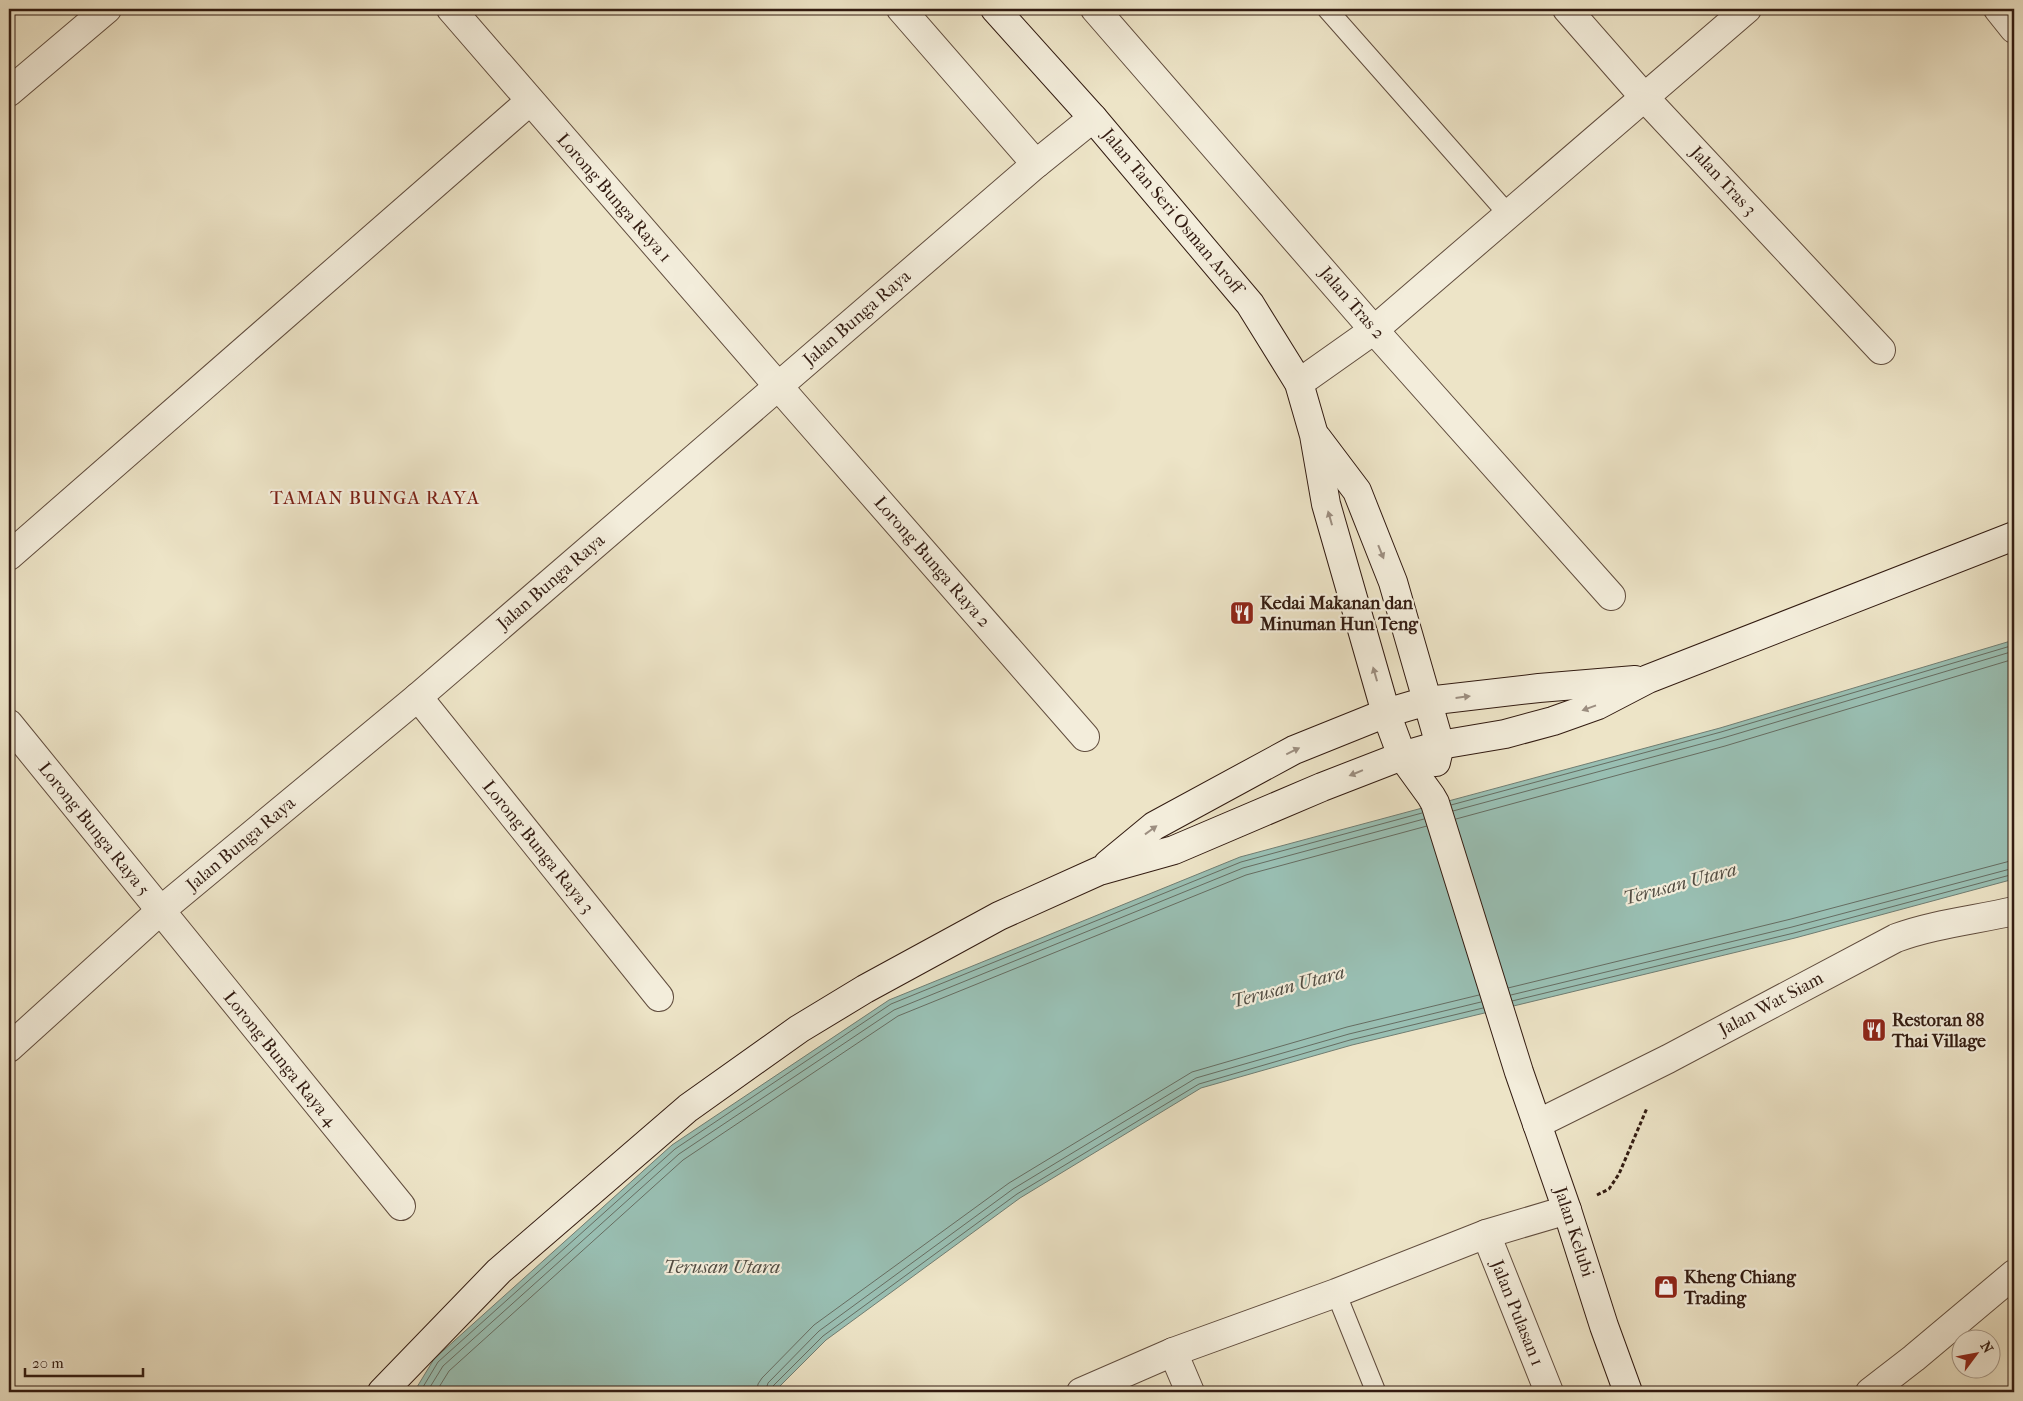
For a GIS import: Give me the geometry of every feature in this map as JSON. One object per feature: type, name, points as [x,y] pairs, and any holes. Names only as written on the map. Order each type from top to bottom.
[{"type":"street","points":[[9,92],[107,9]]},
{"type":"street","name":"Lorong Bunga Raya 1","points":[[451,9],[778,386]]},
{"type":"street","points":[[901,9],[1036,164]]},
{"type":"street","name":"Jalan Tan Seri Osman Aroff","points":[[995,9],[1093,118],[1250,304],[1299,383],[1314,435],[1326,504],[1386,712],[1402,756],[1433,800]]},
{"type":"street","name":"Jalan Tras 2","points":[[1095,9],[1374,330],[1611,596]]},
{"type":"street","name":"Jalan Tras 3","points":[[1568,9],[1646,98],[1881,350]]},
{"type":"street","points":[[1299,383],[1374,330],[1646,98],[1747,9]]},
{"type":"street","points":[[1998,9],[2014,29]]},
{"type":"street","points":[[9,556],[530,102]]},
{"type":"street","name":"Jalan Bunga Raya","points":[[9,1048],[160,911],[418,697],[1036,164],[1093,118]]},
{"type":"street","name":"Lorong Bunga Raya 2","points":[[778,386],[1085,737]]},
{"type":"street","name":"Jalan Tan Seri Osman Aroff","points":[[1314,435],[1357,491],[1393,582],[1440,745]]},
{"type":"street","points":[[382,1392],[499,1271],[688,1108],[799,1029],[865,989],[999,916],[1099,871],[1174,850],[1364,770],[1402,756],[1440,745],[1505,734],[1553,721],[1598,705],[1648,679],[2014,536]]},
{"type":"street","points":[[1099,871],[1154,826],[1294,750],[1386,712],[1427,701],[1538,688],[1648,679]]},
{"type":"street","name":"Lorong Bunga Raya 3","points":[[418,697],[659,997]]},
{"type":"street","name":"Lorong Bunga Raya 5","points":[[9,724],[160,911]]},
{"type":"street","points":[[1433,800],[1434,768],[1440,745]]},
{"type":"street","name":"Jalan Kelubi","points":[[1433,800],[1519,1072],[1628,1392]]},
{"type":"street","name":"Lorong Bunga Raya 4","points":[[160,911],[401,1206]]},
{"type":"street","name":"Jalan Wat Siam","points":[[1537,1124],[1668,1059],[1896,938],[1920,929],[2014,911]]},
{"type":"street","points":[[1081,1392],[1173,1352],[1336,1293],[1486,1234],[1567,1210]]},
{"type":"street","name":"Jalan Pulasan 1","points":[[1486,1234],[1549,1392]]},
{"type":"street","points":[[1870,1392],[1914,1358],[2014,1274]]},
{"type":"street","points":[[1173,1352],[1190,1392]]},
{"type":"lane","points":[[1327,9],[1508,214]]},
{"type":"lane","points":[[1336,1293],[1376,1392]]},
{"type":"path","points":[[1567,1210],[1609,1189],[1619,1174],[1668,1059]]},
{"type":"water","name":"Terusan Utara","points":[[2014,640],[2014,879],[1795,938],[1352,1045],[1201,1088],[1020,1198],[826,1340],[774,1392],[414,1392],[434,1359],[672,1145],[889,1000],[1240,857],[1720,728]]},
{"type":"place","name":"Kedai Makanan dan Minuman Hun Teng","points":[[1242,613]]},
{"type":"place","name":"Restoran 88 Thai Village","points":[[1874,1030]]},
{"type":"place","name":"Kheng Chiang Trading","points":[[1666,1287]]},
{"type":"district","name":"TAMAN BUNGA RAYA","points":[[375,498]]}]
